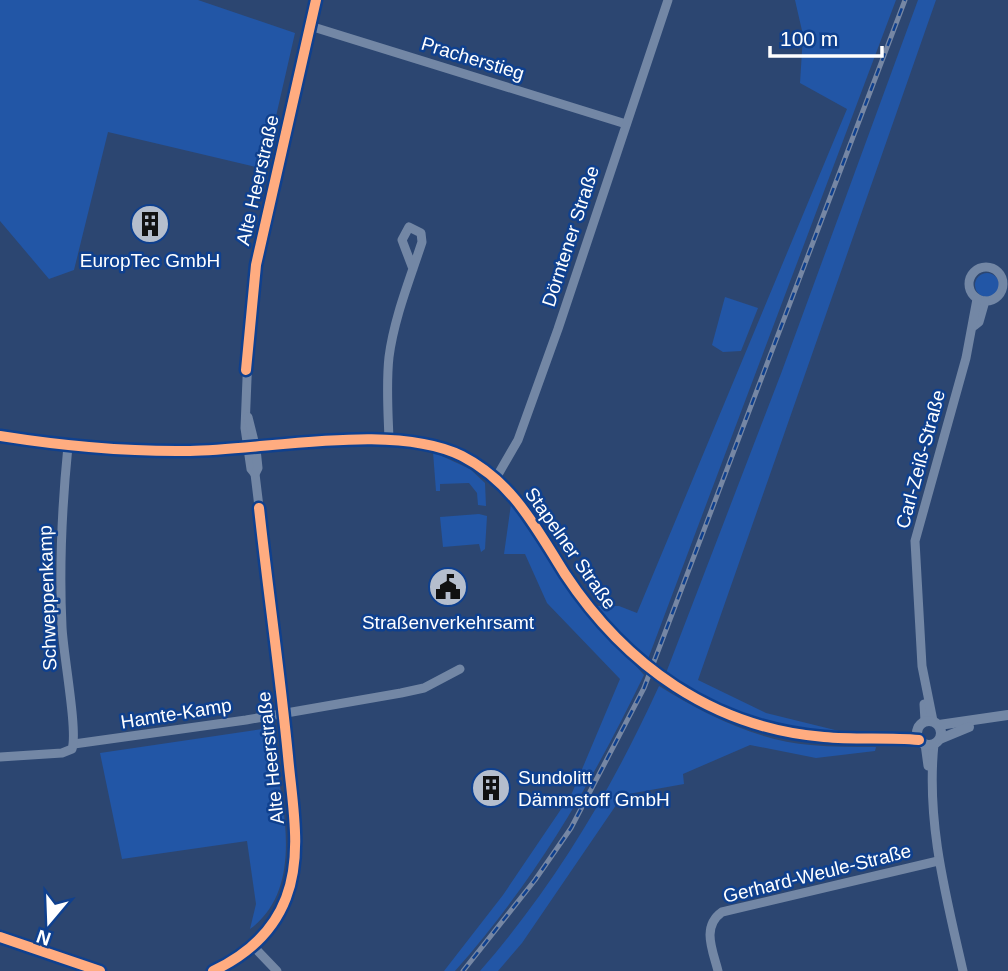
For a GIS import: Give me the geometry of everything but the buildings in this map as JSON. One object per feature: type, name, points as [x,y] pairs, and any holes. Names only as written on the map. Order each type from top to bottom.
[{"type":"street","name":"Alte Heerstraße","points":[[213,971],[253,946],[279,912],[294,865],[294,826],[283,711],[256,474],[258,468],[252,449],[248,416],[248,336],[256,265],[316,0]]},
{"type":"street","name":"Dörntener Straße","points":[[496,478],[518,440],[529,411],[593,231],[603,189],[668,0]]},
{"type":"street","name":"Pracherstieg","points":[[310,26],[626,124]]},
{"type":"street","points":[[389,439],[389,355],[413,269]]},
{"type":"street","name":"Carl-Zeiß-Straße","points":[[929,733],[915,541],[974,326],[979,322],[981,300]]},
{"type":"street","name":"Stapelner Straße","points":[[0,436],[68,446],[142,451],[252,449],[389,439],[445,449],[496,478],[520,502],[579,594],[635,658],[676,689],[733,717],[763,727],[825,737],[886,737],[929,733],[1008,715]]},
{"type":"street","name":"Schweppenkamp","points":[[68,446],[61,565],[62,628],[70,716],[75,738],[73,746]]},
{"type":"street","name":"Hamte-Kamp","points":[[0,757],[62,753],[73,746],[246,720],[283,711],[424,688],[460,669]]},
{"type":"street","name":"Gerhard-Weule-Straße","points":[[718,971],[709,931],[714,919],[722,912],[938,861],[929,733]]},
{"type":"street","points":[[938,861],[963,971]]},
{"type":"street","points":[[0,937],[100,971]]},
{"type":"street","points":[[253,946],[277,971]]},
{"type":"shaded area","points":[[0,0],[198,0],[295,33],[264,169],[108,132],[74,270],[49,279],[0,221]]},
{"type":"shaded area","points":[[795,0],[896,0],[648,659],[614,630],[595,606],[619,606],[637,613],[847,109],[800,83],[803,35]]},
{"type":"shaded area","points":[[918,0],[936,0],[698,680],[766,713],[843,732],[796,727],[728,708],[686,687],[666,673],[782,371]]},
{"type":"shaded area","points":[[987,273],[996,276],[999,285],[996,294],[987,297],[978,294],[975,285],[978,276]]},
{"type":"shaded area","points":[[725,297],[758,308],[741,351],[723,352],[712,345]]},
{"type":"shaded area","points":[[433,452],[470,469],[485,483],[486,506],[478,505],[477,493],[469,483],[440,484],[440,491],[436,491]]},
{"type":"shaded area","points":[[511,504],[571,593],[644,675],[582,793],[537,866],[455,971],[444,971],[503,895],[572,793],[620,679],[547,603],[525,554],[504,554]]},
{"type":"shaded area","points":[[479,514],[487,516],[485,549],[481,552],[479,544],[443,547],[440,517]]},
{"type":"shaded area","points":[[659,686],[712,716],[751,732],[811,745],[876,747],[875,751],[816,758],[750,745],[683,774],[684,784],[623,795],[522,943],[498,971],[480,971],[533,905],[580,835],[622,762]]},
{"type":"shaded area","points":[[269,728],[283,807],[285,862],[280,888],[268,910],[250,929],[256,904],[247,841],[122,859],[100,753]]},
{"type":"railway","points":[[463,971],[535,880],[571,828],[644,688],[905,0]]},
{"type":"cycle path","points":[[246,370],[256,265],[316,0]]},
{"type":"cycle path","points":[[0,436],[95,448],[166,451],[222,450],[366,439],[434,446],[462,456],[496,479],[533,523],[589,607],[615,637],[675,686],[745,721],[783,731],[836,738],[919,740]]},
{"type":"cycle path","points":[[213,971],[257,942],[274,922],[286,898],[294,864],[294,810],[259,508]]},
{"type":"cycle path","points":[[0,937],[100,971]]},
{"type":"place","name":"EuropTec GmbH","points":[[150,224]]},
{"type":"place","name":"Straßenverkehrsamt","points":[[448,587]]},
{"type":"place","name":"Sundolitt Dämmstoff GmbH","points":[[491,788]]}]
